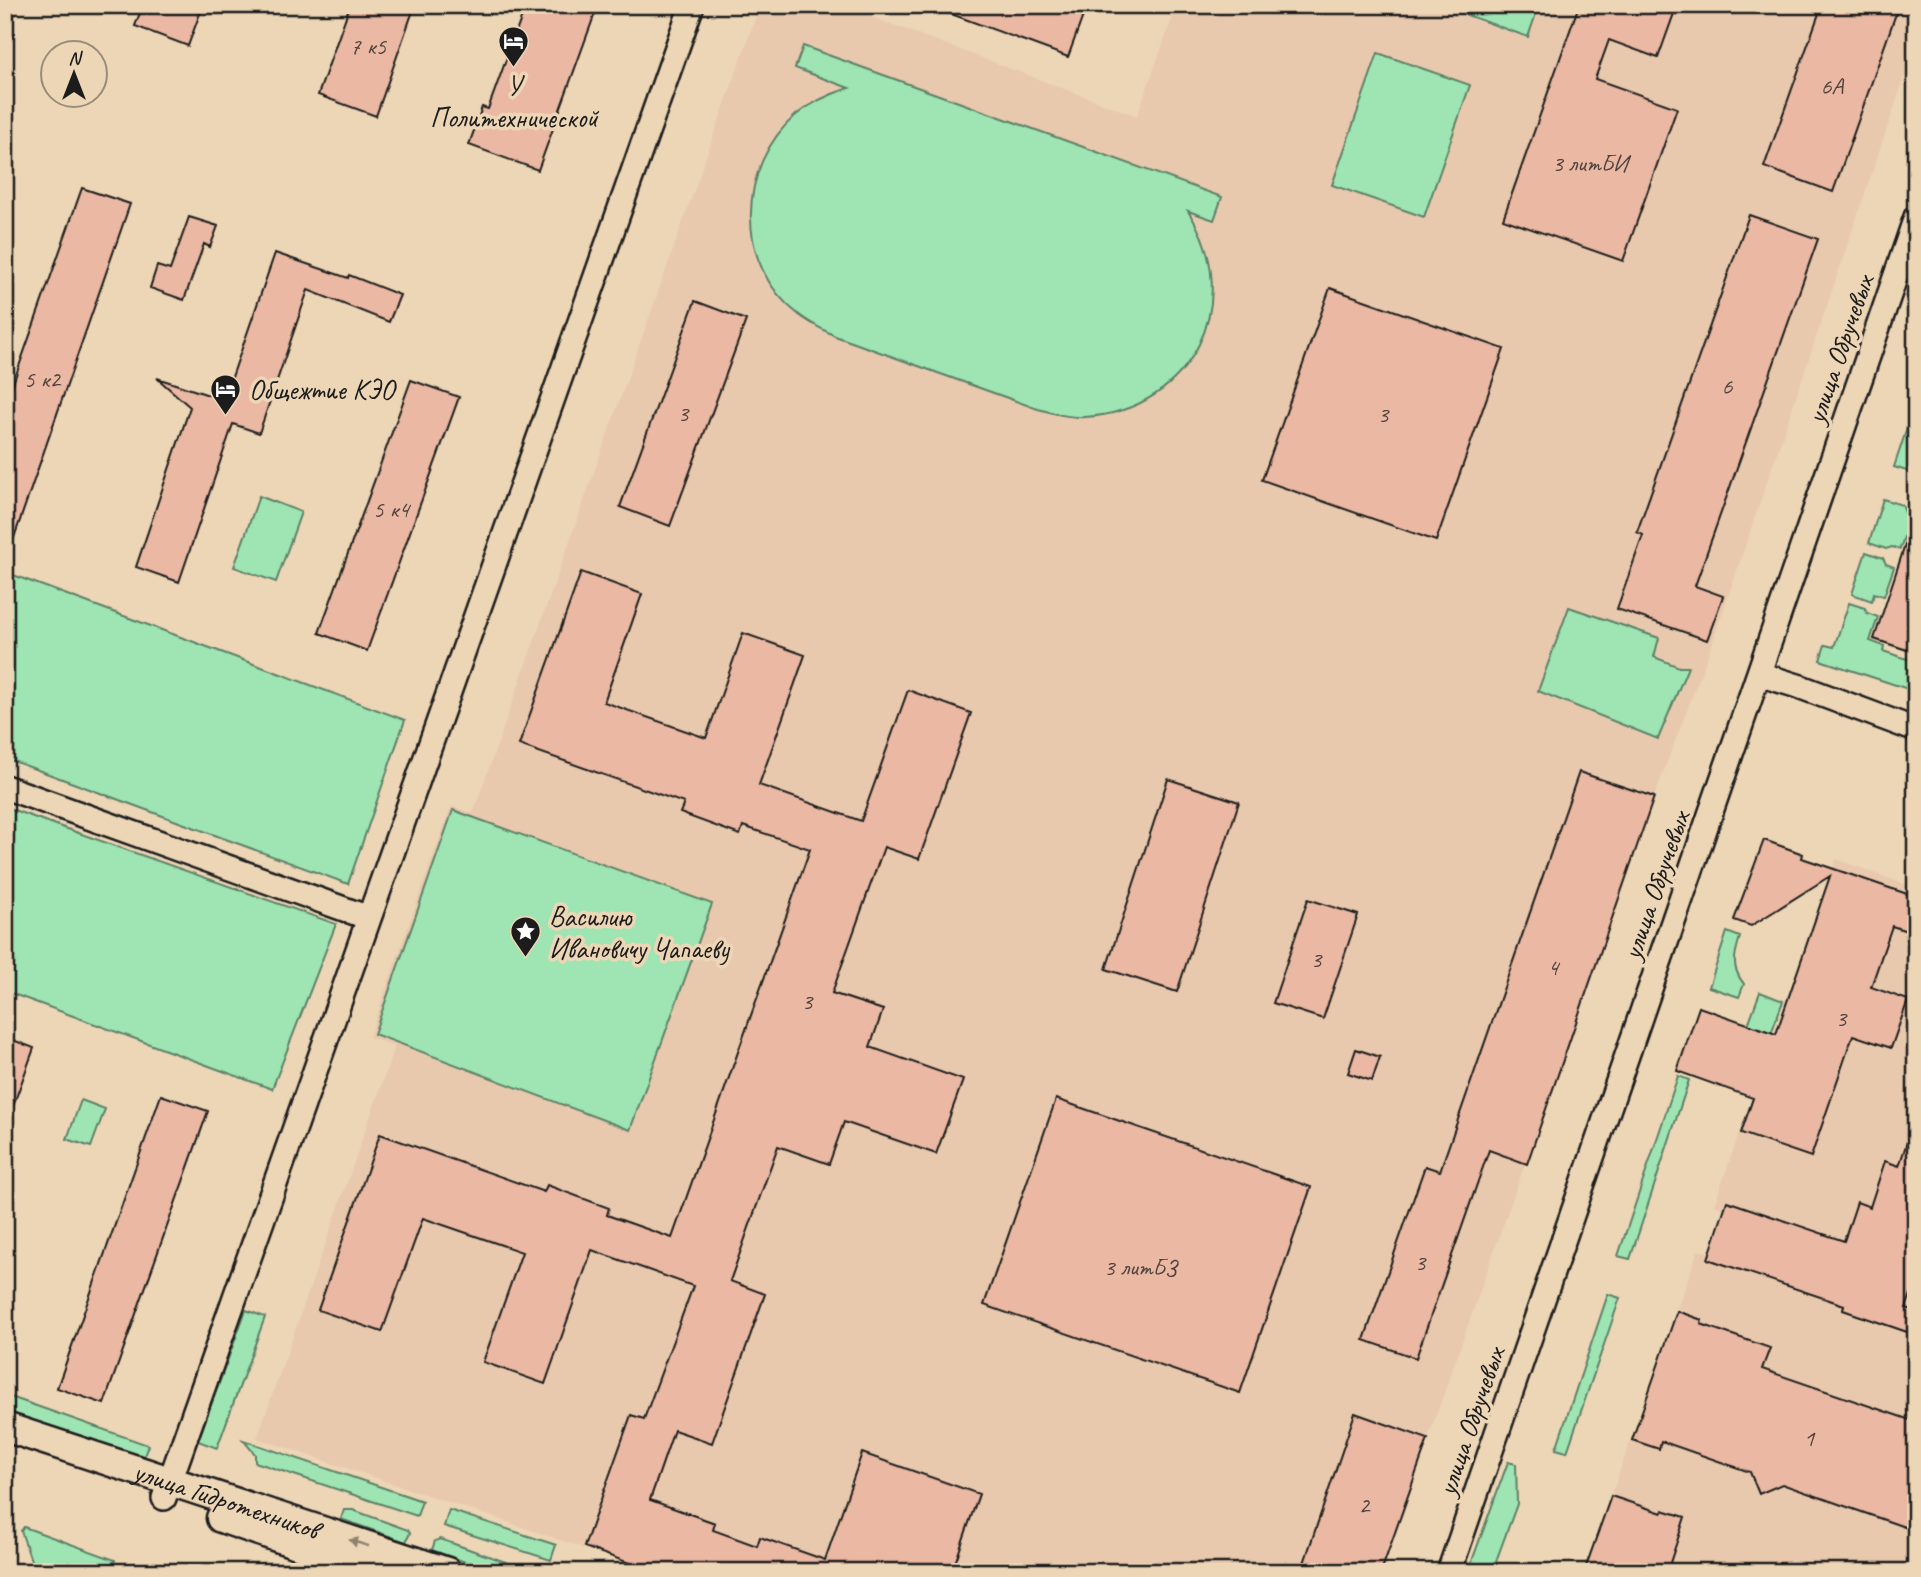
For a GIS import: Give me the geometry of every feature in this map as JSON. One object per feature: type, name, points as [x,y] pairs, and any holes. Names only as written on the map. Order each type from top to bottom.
[{"type":"street","points":[[167,1490],[692,5]]},
{"type":"street","name":"улица Обручевых","points":[[1450,1572],[1916,217]]},
{"type":"street","points":[[1759,674],[1916,730]]},
{"type":"street","points":[[5,787],[369,918]]},
{"type":"street","name":"улица Гидротехников","points":[[5,1427],[379,1572]]},
{"type":"street","name":"улица Гидротехников","points":[[5,1446],[447,1572]]},
{"type":"shaded area","points":[[760,5],[840,5],[1137,116],[1177,5],[1916,5],[1916,43],[1712,644],[1654,797],[1381,1572],[655,1572],[257,1438],[395,1046],[369,1037],[451,806],[473,813]]},
{"type":"shaded area","points":[[1836,859],[1916,888],[1916,1572],[1584,1572],[1698,1250],[1710,1253],[1724,1209],[1714,1205]]},
{"type":"green space","points":[[1439,5],[1539,5],[1528,37]]},
{"type":"green space","points":[[803,46],[1222,197],[1214,220],[1188,211],[1205,245],[1212,279],[1209,313],[1199,345],[1180,372],[1155,395],[1123,410],[1085,417],[1067,416],[1038,409],[835,336],[798,314],[777,293],[762,269],[754,243],[751,215],[754,187],[762,161],[777,136],[808,106],[849,88],[795,68]]},
{"type":"green space","points":[[1378,53],[1470,85],[1424,217],[1332,185]]},
{"type":"green space","points":[[1914,407],[1916,408],[1916,474],[1894,467]]},
{"type":"green space","points":[[259,496],[301,512],[276,582],[234,567]]},
{"type":"green space","points":[[1883,499],[1902,505],[1906,515],[1911,516],[1900,549],[1886,549],[1869,543]]},
{"type":"green space","points":[[1866,552],[1883,558],[1886,564],[1894,567],[1884,596],[1874,593],[1872,601],[1852,594]]},
{"type":"green space","points":[[5,572],[405,720],[348,884],[5,758]]},
{"type":"green space","points":[[1849,603],[1865,608],[1867,613],[1878,617],[1870,641],[1884,646],[1883,651],[1916,662],[1916,677],[1911,690],[1820,660],[1825,645],[1834,647]]},
{"type":"green space","points":[[1569,607],[1659,638],[1654,657],[1679,667],[1688,667],[1658,739],[1538,691]]},
{"type":"green space","points":[[5,807],[336,924],[272,1089],[5,991]]},
{"type":"green space","points":[[453,810],[712,904],[630,1130],[374,1034]]},
{"type":"green space","points":[[1727,932],[1740,937],[1735,962],[1737,973],[1744,984],[1739,997],[1709,987]]},
{"type":"green space","points":[[1760,992],[1783,1001],[1755,1077],[1732,1068]]},
{"type":"green space","points":[[1678,1076],[1689,1080],[1630,1259],[1618,1256]]},
{"type":"green space","points":[[81,1100],[105,1109],[91,1147],[67,1139]]},
{"type":"green space","points":[[1608,1294],[1620,1298],[1567,1452],[1556,1449]]},
{"type":"green space","points":[[246,1310],[265,1317],[217,1448],[198,1441]]},
{"type":"green space","points":[[5,1395],[148,1445],[142,1462],[5,1414]]},
{"type":"green space","points":[[243,1440],[422,1501],[417,1516],[255,1462],[255,1454]]},
{"type":"green space","points":[[1508,1462],[1516,1464],[1517,1504],[1492,1572],[1468,1572]]},
{"type":"green space","points":[[344,1510],[353,1510],[410,1533],[406,1542],[341,1519]]},
{"type":"green space","points":[[449,1510],[556,1545],[551,1560],[444,1526]]},
{"type":"green space","points":[[24,1527],[115,1560],[111,1572],[35,1572],[21,1531]]},
{"type":"green space","points":[[440,1539],[534,1572],[493,1572],[432,1550],[435,1541]]},
{"type":"building","points":[[143,5],[203,5],[188,46],[135,26]]},
{"type":"building","points":[[350,5],[415,5],[376,116],[318,95]]},
{"type":"building","points":[[526,5],[598,5],[538,170],[469,145],[482,107],[488,109]]},
{"type":"building","points":[[935,5],[1087,5],[1068,57],[935,8]]},
{"type":"building","points":[[1579,5],[1677,5],[1658,58],[1609,40],[1595,79],[1677,108],[1623,261],[1503,219]]},
{"type":"building","points":[[1822,5],[1899,5],[1833,192],[1764,167]]},
{"type":"building","points":[[82,188],[130,204],[9,552],[5,551],[5,406]]},
{"type":"building","points":[[1749,215],[1818,239],[1695,586],[1723,596],[1707,640],[1617,609],[1643,535],[1637,532]]},
{"type":"building","points":[[189,217],[218,226],[210,247],[204,244],[184,300],[150,288],[157,266],[170,270]]},
{"type":"building","name":"Общежтие КЭО","points":[[275,253],[348,278],[349,275],[400,295],[389,322],[308,290],[259,433],[233,424],[179,582],[136,567],[190,407],[157,378],[224,400]]},
{"type":"building","points":[[1330,288],[1504,349],[1436,541],[1262,480]]},
{"type":"building","points":[[695,301],[746,320],[670,526],[620,507]]},
{"type":"building","points":[[411,380],[459,397],[367,651],[319,633]]},
{"type":"building","points":[[1912,524],[1916,525],[1916,653],[1874,639]]},
{"type":"building","points":[[581,572],[642,594],[604,702],[706,738],[743,633],[805,655],[759,785],[861,821],[908,690],[971,713],[919,859],[884,847],[832,993],[883,1010],[870,1047],[963,1080],[936,1154],[844,1122],[829,1164],[778,1146],[730,1281],[765,1294],[712,1443],[674,1430],[650,1500],[715,1523],[713,1530],[757,1546],[760,1537],[825,1560],[862,1453],[979,1494],[952,1572],[655,1572],[584,1547],[631,1415],[644,1419],[693,1286],[592,1250],[545,1384],[483,1362],[522,1252],[423,1218],[382,1332],[318,1310],[380,1134],[544,1192],[547,1185],[609,1208],[607,1215],[672,1238],[810,849],[743,826],[740,835],[680,813],[684,803],[519,745]]},
{"type":"building","points":[[1579,772],[1654,797],[1527,1164],[1489,1150],[1416,1358],[1364,1340],[1425,1166],[1440,1171]]},
{"type":"building","points":[[1168,779],[1239,802],[1177,992],[1106,969]]},
{"type":"building","points":[[1764,840],[1803,854],[1802,858],[1916,897],[1916,934],[1892,926],[1871,987],[1908,1000],[1891,1048],[1853,1035],[1811,1157],[1741,1133],[1753,1098],[1677,1071],[1699,1007],[1776,1034],[1830,876],[1751,926],[1734,920]]},
{"type":"building","points":[[1308,899],[1358,915],[1323,1019],[1273,1003]]},
{"type":"building","points":[[5,1037],[34,1048],[8,1120],[5,1120]]},
{"type":"building","points":[[1356,1049],[1380,1057],[1372,1081],[1348,1073]]},
{"type":"building","points":[[161,1095],[208,1111],[104,1404],[57,1388]]},
{"type":"building","points":[[1056,1099],[1311,1187],[1240,1393],[984,1305]]},
{"type":"building","points":[[1912,1127],[1916,1127],[1916,1280],[1906,1308],[1916,1311],[1916,1335],[1843,1310],[1844,1305],[1708,1259],[1727,1201],[1844,1241],[1857,1202],[1870,1207],[1885,1161],[1899,1166]]},
{"type":"building","points":[[1677,1311],[1702,1320],[1701,1324],[1770,1348],[1762,1369],[1916,1422],[1916,1531],[1782,1484],[1759,1494],[1750,1472],[1661,1441],[1659,1449],[1632,1440]]},
{"type":"building","points":[[1355,1413],[1428,1439],[1381,1572],[1301,1572]]},
{"type":"building","points":[[1611,1496],[1662,1513],[1663,1510],[1685,1517],[1667,1572],[1584,1572]]},
{"type":"place","name":"У Политехнической","points":[[514,68]]},
{"type":"place","name":"Общежтие КЭО","points":[[226,416]]},
{"type":"place","name":"Василию Ивановичу Чапаеву","points":[[526,959]]}]
